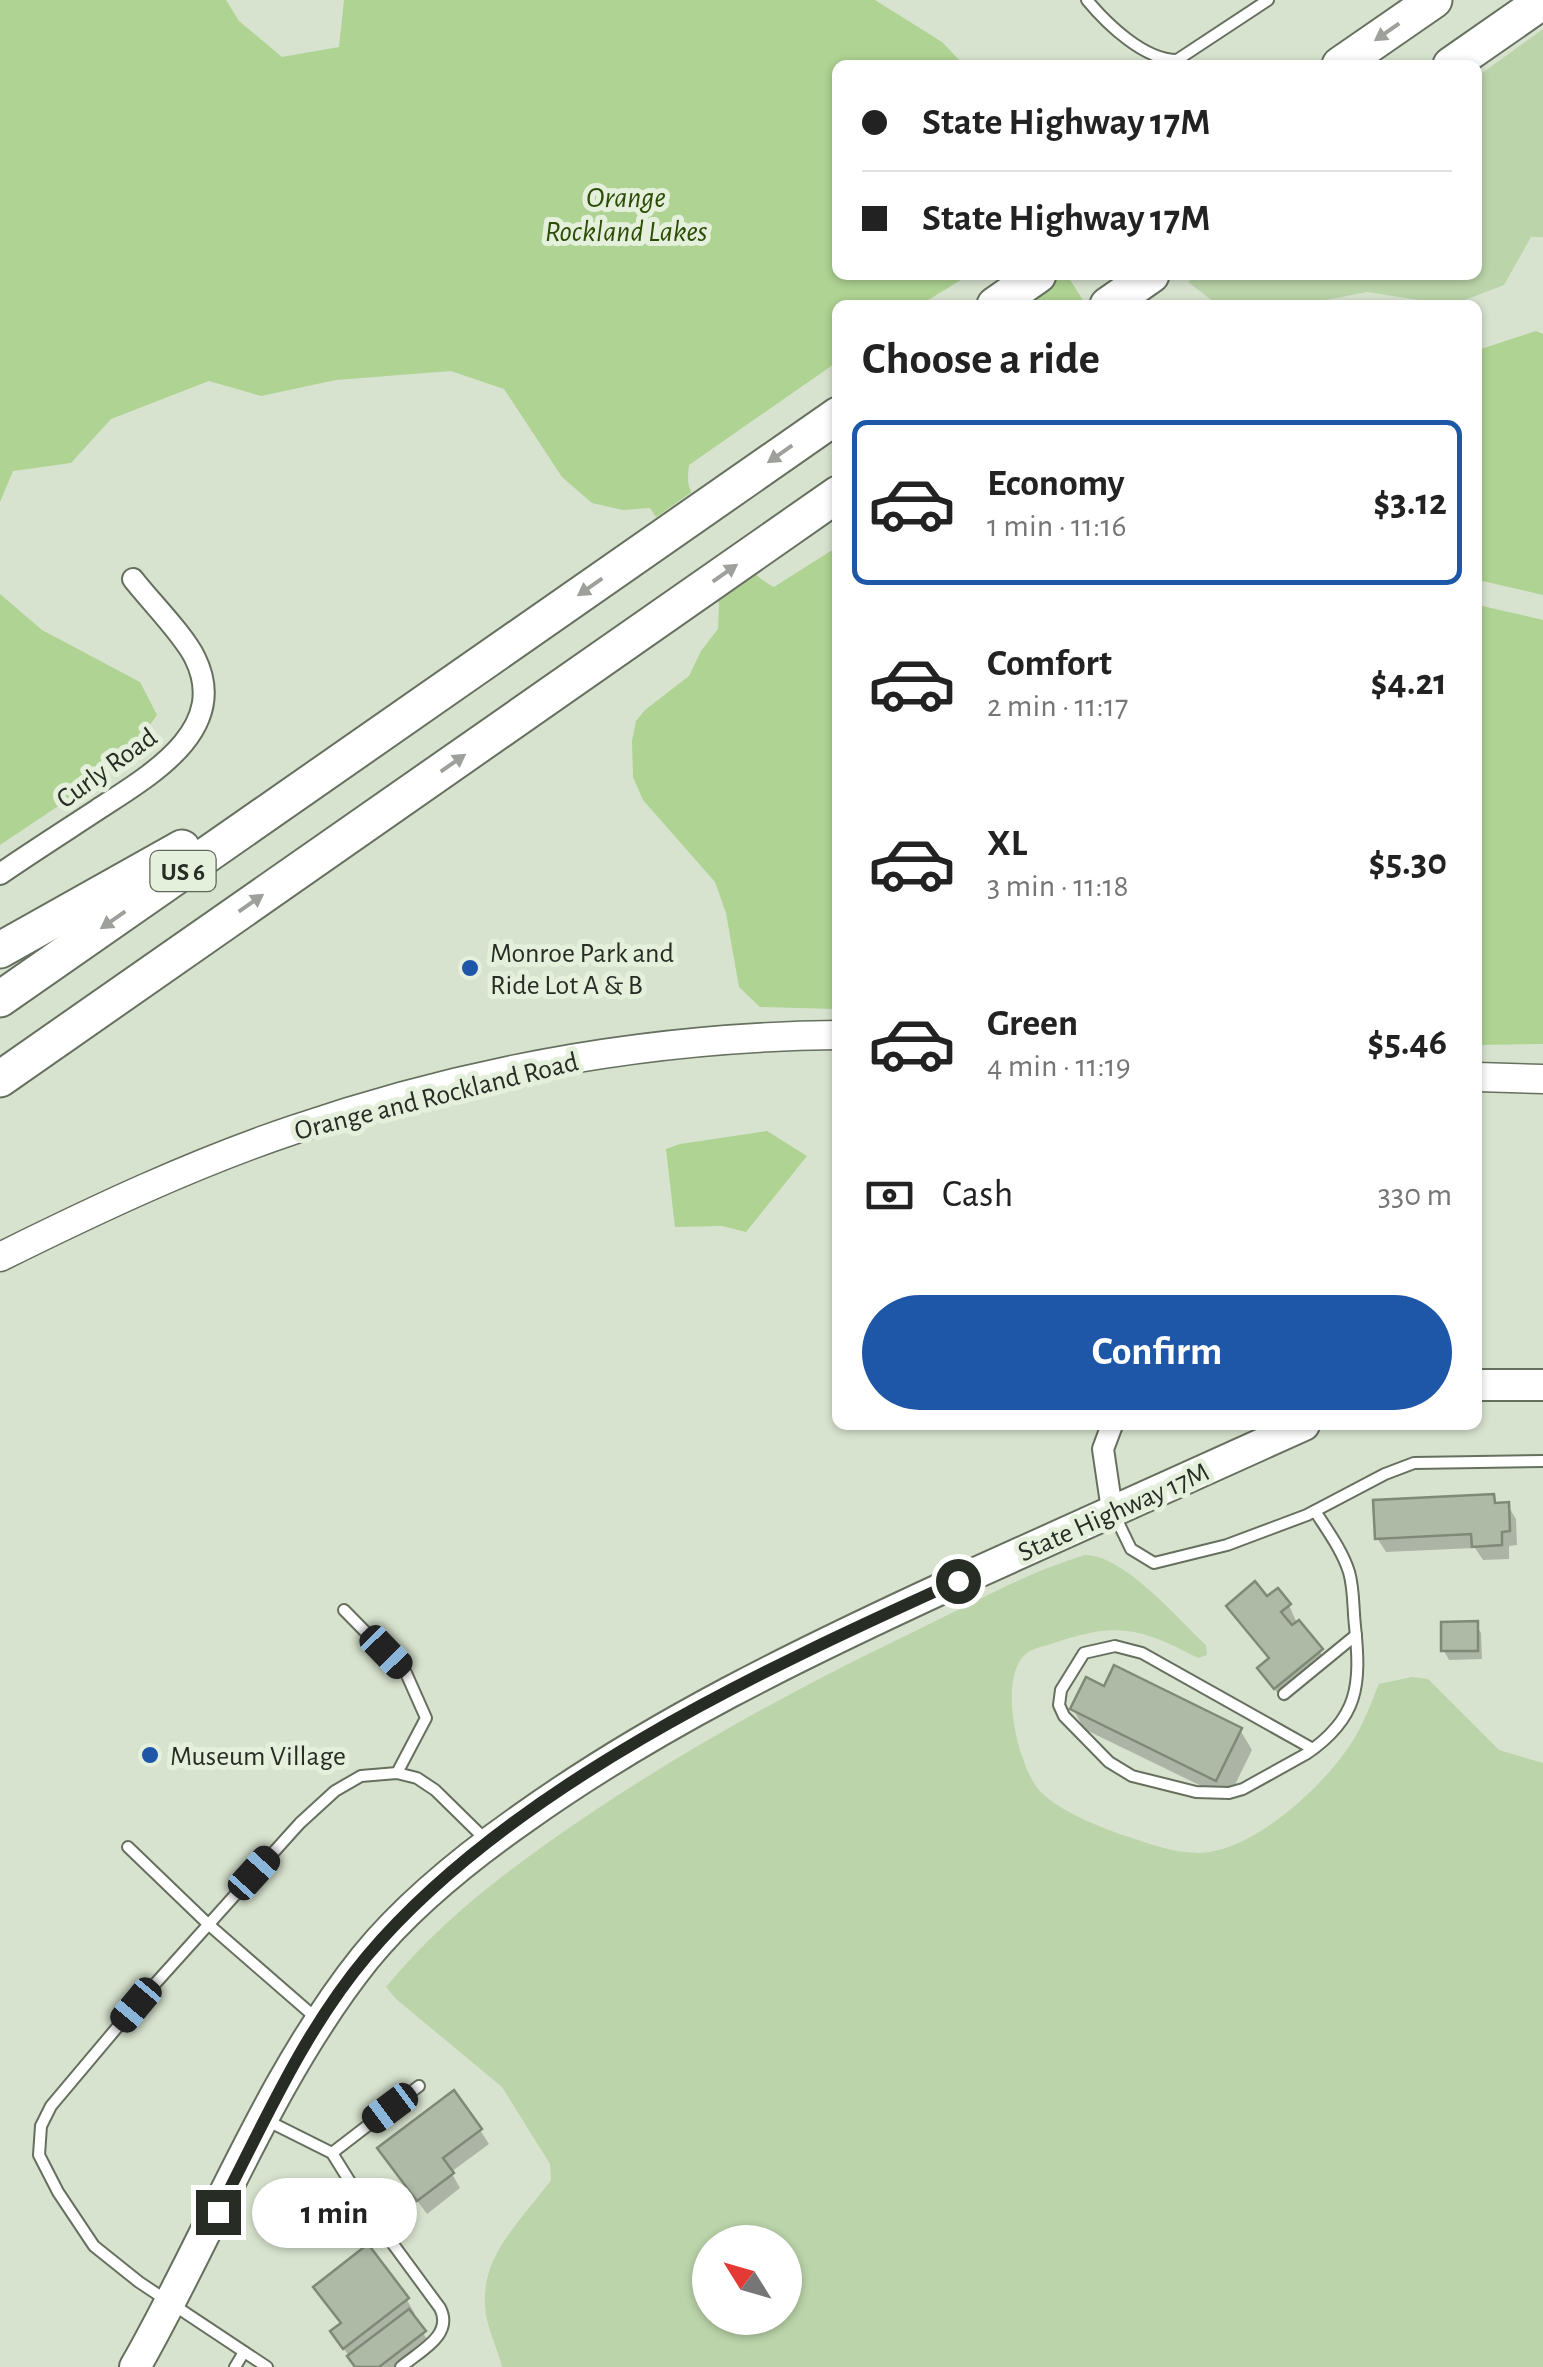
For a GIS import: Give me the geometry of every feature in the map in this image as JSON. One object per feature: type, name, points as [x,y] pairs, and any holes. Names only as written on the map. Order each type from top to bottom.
[{"type":"highway","points":[[1347,60],[1434,0]]},
{"type":"highway","points":[[1458,60],[1543,1]]},
{"type":"highway","points":[[1003,300],[1031,280]]},
{"type":"highway","points":[[1115,300],[1144,280]]},
{"type":"highway","name":"US 6","points":[[0,999],[832,419]]},
{"type":"highway","name":"US 6","points":[[0,1078],[832,498]]},
{"type":"highway","points":[[0,950],[192,842],[258,798],[366,744]]},
{"type":"highway","points":[[0,1094],[84,1019]]},
{"type":"main road","points":[[1482,1386],[1543,1385]]},
{"type":"main road","name":"State Highway 17M","points":[[135,2367],[320,2022],[365,1958],[413,1906],[488,1843],[582,1776],[696,1708],[856,1628],[1293,1430]]},
{"type":"street","name":"Curly Road","points":[[0,874],[160,768],[187,741],[202,713],[204,686],[195,657],[133,580]]},
{"type":"street","name":"Orange and Rockland Road","points":[[0,1258],[146,1188],[242,1148],[384,1102],[530,1067],[645,1046],[752,1036],[832,1036]]},
{"type":"street","points":[[1482,1077],[1543,1079]]},
{"type":"street","points":[[1110,1430],[1103,1450],[1112,1510]]},
{"type":"lane","points":[[1087,0],[1136,44],[1162,60],[1177,60],[1268,0]]},
{"type":"lane","points":[[1112,1510],[1131,1549],[1154,1563],[1226,1545],[1315,1511],[1414,1463],[1543,1461]]},
{"type":"lane","points":[[1313,1749],[1153,1658],[1115,1646],[1084,1654],[1059,1700],[1064,1716],[1122,1771],[1196,1792],[1230,1793],[1242,1789],[1313,1749],[1336,1728],[1356,1692],[1360,1675],[1350,1577],[1315,1511]]},
{"type":"lane","points":[[344,1610],[406,1672],[426,1718],[397,1774]]},
{"type":"lane","points":[[1284,1694],[1356,1635]]},
{"type":"lane","points":[[267,2367],[171,2304],[94,2246],[58,2192],[40,2155],[40,2126],[63,2092],[208,1924],[300,1823],[335,1791],[361,1776],[397,1774],[416,1778],[435,1790],[488,1843]]},
{"type":"lane","points":[[128,1847],[208,1924],[320,2022]]},
{"type":"lane","points":[[332,2153],[419,2086]]},
{"type":"lane","points":[[265,2119],[332,2153],[445,2318],[442,2331],[401,2367]]},
{"type":"lane","points":[[235,2367],[244,2352]]},
{"type":"shaded area","points":[[1543,29],[1543,237],[1531,237],[1504,285],[1465,300],[1419,300],[1367,292],[1326,300],[1211,300],[1188,282],[1482,280],[1482,73]]},
{"type":"shaded area","points":[[1085,1555],[1100,1558],[1150,1590],[1206,1645],[1207,1655],[1198,1658],[1144,1634],[1112,1630],[1032,1650],[1017,1666],[1013,1682],[1014,1722],[1031,1778],[1047,1797],[1092,1823],[1180,1851],[1220,1850],[1241,1842],[1284,1815],[1338,1762],[1355,1738],[1379,1684],[1412,1677],[1428,1679],[1499,1750],[1543,1763],[1543,2367],[502,2367],[486,2315],[488,2275],[514,2226],[551,2180],[550,2164],[502,2087],[386,1987],[433,1936],[483,1892],[537,1850],[631,1787],[707,1740],[825,1676],[1039,1572]]},
{"type":"water","name":"Orange Rockland Lakes","points":[[0,0],[226,0],[239,21],[282,57],[339,47],[344,0],[875,0],[942,42],[959,60],[832,60],[832,280],[961,280],[928,300],[832,300],[832,365],[689,465],[690,489],[705,515],[738,558],[762,580],[774,587],[832,550],[832,1009],[760,1007],[739,987],[726,913],[715,882],[643,800],[633,777],[636,721],[689,676],[718,629],[719,603],[650,508],[623,510],[592,503],[562,477],[504,389],[451,371],[336,380],[261,396],[209,381],[111,419],[71,463],[13,471],[0,502]]},
{"type":"water","points":[[1000,280],[1070,280],[1083,300],[1014,300]]},
{"type":"water","points":[[1536,331],[1543,334],[1543,595],[1482,581],[1482,349]]},
{"type":"water","points":[[0,594],[42,630],[140,682],[157,715],[124,762],[0,845]]},
{"type":"water","points":[[1482,606],[1543,620],[1543,1044],[1482,1045]]},
{"type":"water","points":[[767,1131],[807,1156],[746,1232],[722,1226],[675,1227],[666,1149]]},
{"type":"pier","points":[[696,489],[759,573],[714,604],[652,520]]},
{"type":"building","points":[[1494,1494],[1495,1503],[1509,1502],[1510,1531],[1502,1532],[1502,1545],[1472,1547],[1471,1534],[1375,1539],[1373,1500]]},
{"type":"building","points":[[1255,1581],[1267,1596],[1278,1588],[1291,1604],[1281,1612],[1292,1625],[1299,1620],[1323,1649],[1274,1689],[1257,1668],[1269,1658],[1226,1606]]},
{"type":"building","points":[[1478,1621],[1478,1651],[1441,1651],[1441,1622]]},
{"type":"building","points":[[1114,1665],[1242,1728],[1216,1781],[1070,1709],[1086,1677],[1104,1686]]},
{"type":"building","points":[[454,2090],[482,2129],[443,2158],[454,2173],[417,2201],[377,2148]]},
{"type":"building","points":[[368,2244],[409,2298],[343,2349],[330,2331],[341,2323],[313,2287]]},
{"type":"building","points":[[409,2309],[426,2331],[379,2367],[355,2367],[347,2356]]},
{"type":"place","name":"Monroe Park and Ride Lot A & B","points":[[470,968]]},
{"type":"place","name":"Museum Village","points":[[150,1755]]},
{"type":"route","points":[[218,2212],[287,2077],[320,2022],[365,1958],[413,1906],[519,1820],[582,1776],[696,1708],[958,1581]]}]
